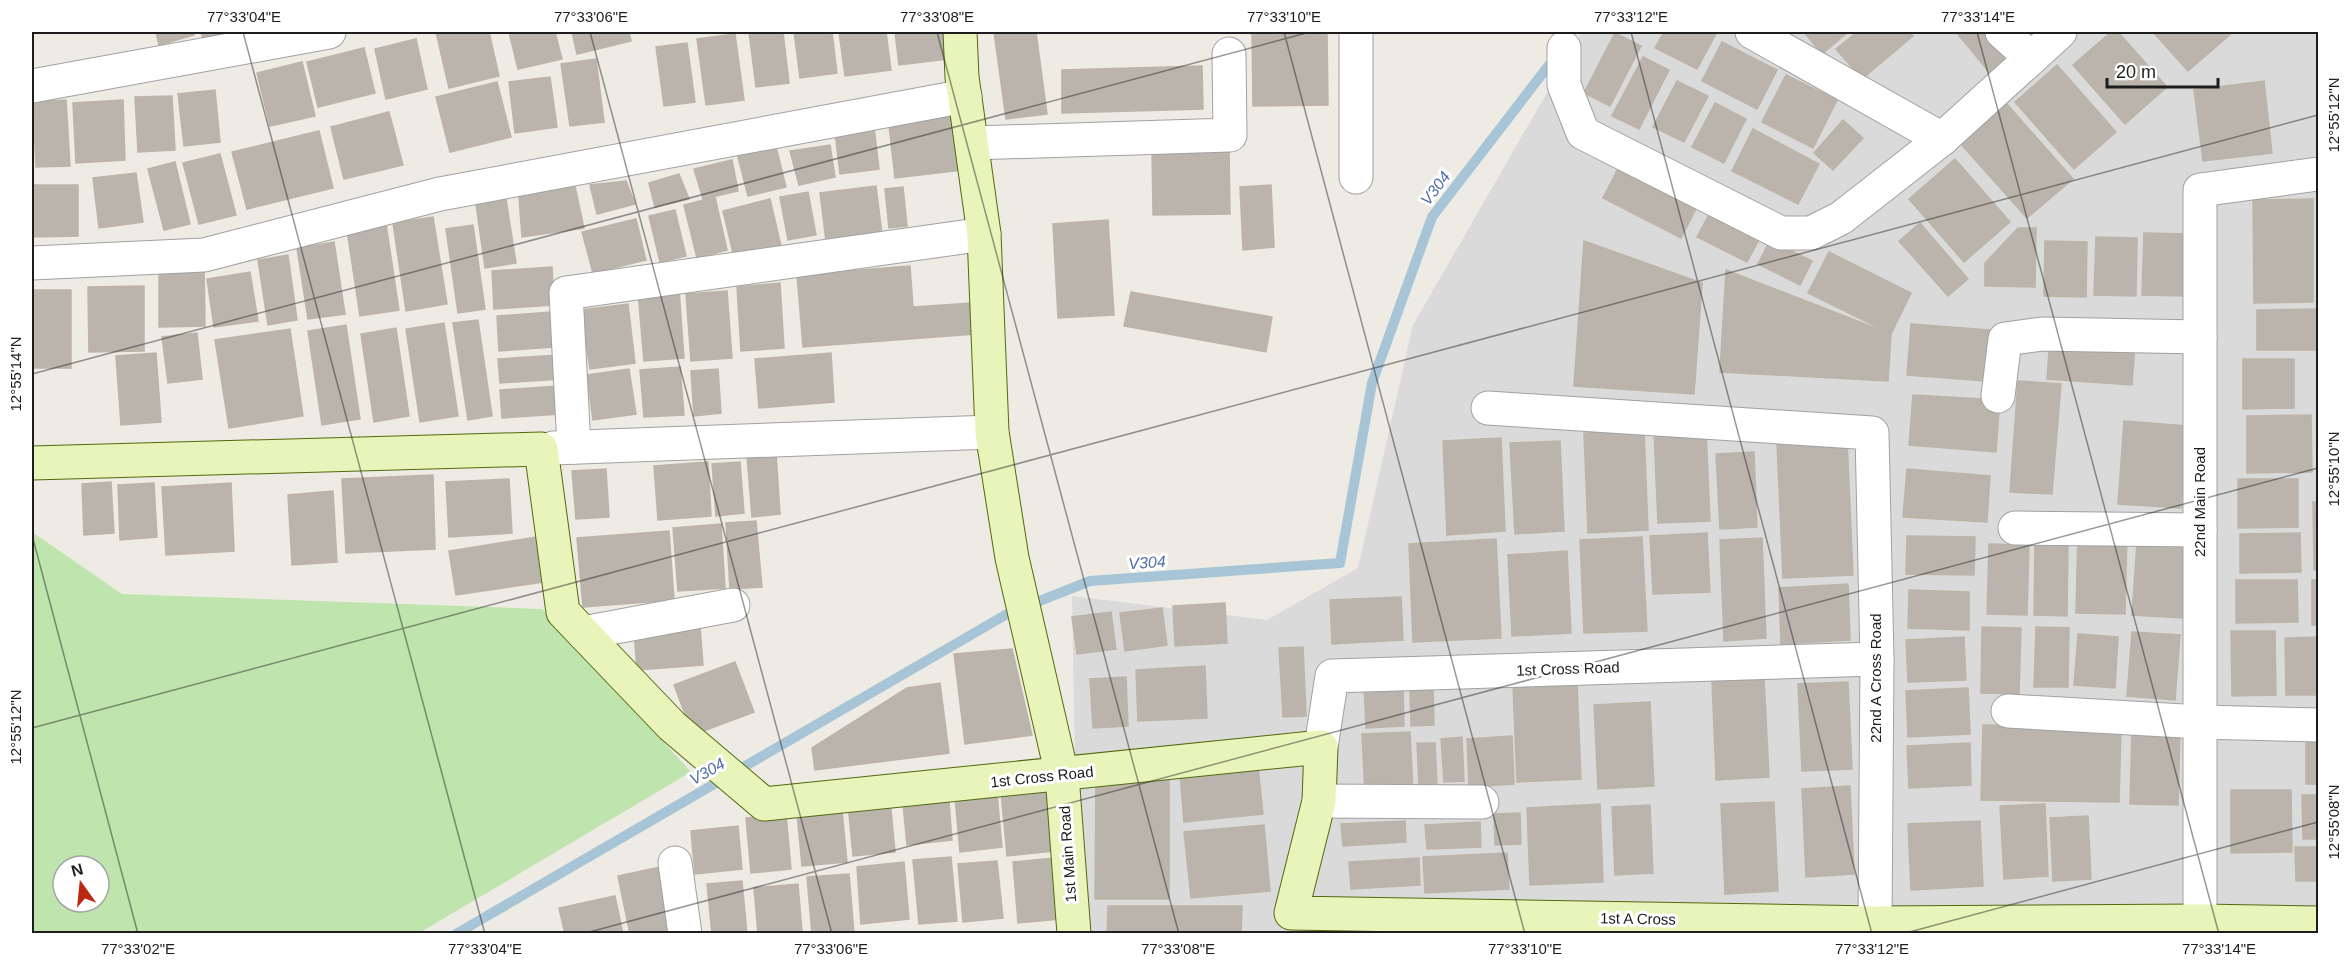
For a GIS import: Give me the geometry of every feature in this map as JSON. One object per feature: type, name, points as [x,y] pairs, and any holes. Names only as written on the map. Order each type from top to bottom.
[{"type":"street","points":[[32,86],[329,32]]},
{"type":"street","name":"1st Main Road","points":[[960,32],[965,96],[984,234],[992,432],[1012,558],[1062,775],[1074,933]]},
{"type":"street","points":[[1356,32],[1356,177]]},
{"type":"street","points":[[1752,32],[1942,139]]},
{"type":"street","points":[[2002,32],[2031,58]]},
{"type":"street","points":[[1564,48],[1564,85],[1583,133],[1781,233],[1811,233],[1841,218],[1942,139],[2060,32]]},
{"type":"street","points":[[972,143],[1230,135],[1229,54]]},
{"type":"street","points":[[32,263],[204,255],[440,194],[965,96]]},
{"type":"street","name":"22nd Main Road","points":[[2201,927],[2200,190],[2319,174]]},
{"type":"street","points":[[574,447],[566,293],[984,234]]},
{"type":"street","points":[[1998,396],[2005,339],[2043,334],[2200,337]]},
{"type":"street","name":"22nd A Cross Road","points":[[1488,408],[1872,433],[1877,660],[1875,923]]},
{"type":"street","points":[[32,463],[541,449],[992,432]]},
{"type":"street","points":[[541,449],[563,612],[583,633],[733,605]]},
{"type":"street","points":[[2015,528],[2200,530]]},
{"type":"street","name":"1st Cross Road","points":[[583,633],[672,726],[764,804],[1321,747]]},
{"type":"street","name":"1st Cross Road","points":[[1288,923],[1319,801],[1321,747],[1332,676],[1877,660]]},
{"type":"street","points":[[2008,711],[2201,722],[2319,725]]},
{"type":"street","points":[[1319,801],[1482,802]]},
{"type":"street","points":[[675,863],[685,933]]},
{"type":"street","name":"1st A Cross","points":[[1288,923],[1875,923],[2201,927],[2319,923]]},
{"type":"shaded area","points":[[1582,32],[2318,32],[2318,933],[1078,933],[1072,596],[1267,620],[1358,568],[1413,325]]},
{"type":"green space","points":[[32,532],[122,594],[542,609],[691,772],[419,933],[32,933]]},
{"type":"building","points":[[156,32],[193,32],[194,35],[159,45]]},
{"type":"building","points":[[201,32],[240,32],[204,41]]},
{"type":"building","points":[[436,32],[489,32],[499,76],[449,88]]},
{"type":"building","points":[[509,32],[555,32],[562,59],[518,69]]},
{"type":"building","points":[[572,32],[629,32],[631,41],[577,54]]},
{"type":"building","points":[[749,32],[783,32],[789,83],[756,87]]},
{"type":"building","points":[[794,32],[832,32],[837,73],[800,78]]},
{"type":"building","points":[[839,32],[886,32],[891,70],[845,76]]},
{"type":"building","points":[[895,32],[943,32],[947,59],[899,65]]},
{"type":"building","points":[[994,32],[1036,32],[1047,114],[1006,119]]},
{"type":"building","points":[[1252,32],[1327,32],[1328,105],[1253,106]]},
{"type":"building","points":[[1664,32],[1717,32],[1697,69],[1655,48]]},
{"type":"building","points":[[1804,32],[1848,32],[1822,54]]},
{"type":"building","points":[[1857,32],[1909,32],[1913,36],[1862,79],[1836,49]]},
{"type":"building","points":[[1956,32],[1992,32],[2011,55],[1989,72]]},
{"type":"building","points":[[2111,32],[2118,32],[2167,87],[2125,124],[2073,65]]},
{"type":"building","points":[[2153,32],[2233,32],[2188,71]]},
{"type":"building","points":[[1615,33],[1641,46],[1610,106],[1584,93]]},
{"type":"building","points":[[735,34],[744,100],[706,105],[697,39]]},
{"type":"building","points":[[416,39],[427,89],[386,99],[375,49]]},
{"type":"building","points":[[1722,42],[1777,70],[1757,109],[1702,81]]},
{"type":"building","points":[[687,43],[695,102],[664,106],[656,47]]},
{"type":"building","points":[[364,48],[375,93],[318,107],[307,62]]},
{"type":"building","points":[[1643,57],[1669,70],[1639,129],[1612,116]]},
{"type":"building","points":[[596,59],[604,122],[570,126],[561,64]]},
{"type":"building","points":[[302,62],[315,116],[270,126],[257,73]]},
{"type":"building","points":[[2057,65],[2116,132],[2074,169],[2015,102]]},
{"type":"building","points":[[1202,66],[1203,109],[1062,113],[1062,70]]},
{"type":"building","points":[[1786,75],[1837,100],[1813,148],[1762,122]]},
{"type":"building","points":[[550,77],[557,127],[515,133],[509,82]]},
{"type":"building","points":[[1677,81],[1708,96],[1684,142],[1653,127]]},
{"type":"building","points":[[2264,81],[2272,153],[2203,161],[2194,90]]},
{"type":"building","points":[[497,82],[511,137],[450,152],[436,97]]},
{"type":"building","points":[[215,90],[220,142],[184,146],[178,94]]},
{"type":"building","points":[[172,96],[175,150],[138,152],[135,97]]},
{"type":"building","points":[[66,100],[70,166],[36,167],[33,102]]},
{"type":"building","points":[[123,100],[125,160],[76,163],[73,103]]},
{"type":"building","points":[[1715,103],[1746,119],[1724,163],[1692,147]]},
{"type":"building","points":[[2006,103],[2073,179],[2027,218],[1960,143]]},
{"type":"building","points":[[955,109],[962,170],[895,178],[888,117]]},
{"type":"building","points":[[389,112],[403,165],[344,179],[331,127]]},
{"type":"building","points":[[1843,120],[1863,138],[1833,170],[1814,153]]},
{"type":"building","points":[[874,127],[879,169],[840,174],[835,132]]},
{"type":"building","points":[[1753,129],[1819,164],[1798,204],[1732,171]]},
{"type":"building","points":[[319,131],[333,188],[247,209],[232,152]]},
{"type":"building","points":[[775,143],[786,187],[748,196],[737,153]]},
{"type":"building","points":[[830,145],[835,177],[799,185],[790,151]]},
{"type":"building","points":[[1229,148],[1230,214],[1153,215],[1152,149]]},
{"type":"building","points":[[220,154],[236,215],[199,224],[183,163]]},
{"type":"building","points":[[1955,159],[2010,222],[1964,262],[1909,199]]},
{"type":"building","points":[[732,160],[738,191],[703,199],[694,169]]},
{"type":"building","points":[[175,162],[190,224],[164,230],[148,169]]},
{"type":"building","points":[[1621,163],[1699,203],[1681,238],[1603,198]]},
{"type":"building","points":[[136,173],[143,222],[99,228],[93,178]]},
{"type":"building","points":[[679,174],[689,199],[655,207],[649,183]]},
{"type":"building","points":[[626,181],[635,204],[597,214],[590,185]]},
{"type":"building","points":[[574,182],[584,228],[522,237],[519,197]]},
{"type":"building","points":[[32,185],[78,185],[78,236],[32,237]]},
{"type":"building","points":[[1271,185],[1274,247],[1243,250],[1240,187]]},
{"type":"building","points":[[876,186],[882,234],[826,241],[820,193]]},
{"type":"building","points":[[903,187],[907,226],[889,228],[885,189]]},
{"type":"building","points":[[808,192],[816,235],[788,240],[780,197]]},
{"type":"building","points":[[715,197],[727,250],[697,258],[684,205]]},
{"type":"building","points":[[506,199],[516,263],[485,268],[476,204]]},
{"type":"building","points":[[770,199],[781,246],[734,257],[723,211]]},
{"type":"building","points":[[2313,199],[2313,302],[2254,303],[2253,200]]},
{"type":"building","points":[[675,210],[686,256],[660,262],[649,216]]},
{"type":"building","points":[[1711,211],[1761,236],[1747,262],[1697,237]]},
{"type":"building","points":[[433,217],[447,304],[406,311],[393,223]]},
{"type":"building","points":[[636,219],[646,260],[593,273],[582,232]]},
{"type":"building","points":[[1108,220],[1114,315],[1058,318],[1053,224]]},
{"type":"building","points":[[1920,223],[1968,279],[1948,296],[1899,241]]},
{"type":"building","points":[[386,224],[399,310],[360,316],[347,230]]},
{"type":"building","points":[[473,225],[485,309],[458,313],[446,229]]},
{"type":"building","points":[[2018,228],[2036,228],[2035,287],[1985,286],[1985,263]]},
{"type":"building","points":[[2144,233],[2190,234],[2188,296],[2142,295]]},
{"type":"building","points":[[2096,237],[2137,238],[2136,296],[2094,295]]},
{"type":"building","points":[[1770,240],[1812,261],[1800,285],[1758,264]]},
{"type":"building","points":[[1584,241],[1702,283],[1694,394],[1574,386]]},
{"type":"building","points":[[2045,241],[2087,242],[2086,297],[2044,296]]},
{"type":"building","points":[[334,242],[345,314],[308,319],[297,248]]},
{"type":"building","points":[[1829,252],[1911,293],[1891,334],[1808,293]]},
{"type":"building","points":[[288,255],[297,320],[268,325],[258,260]]},
{"type":"building","points":[[159,264],[204,264],[205,326],[159,327]]},
{"type":"building","points":[[910,266],[913,307],[972,303],[975,334],[803,347],[797,275]]},
{"type":"building","points":[[552,267],[554,305],[494,309],[492,271]]},
{"type":"building","points":[[1726,270],[1891,334],[1888,381],[1720,372]]},
{"type":"building","points":[[250,272],[258,321],[214,327],[207,279]]},
{"type":"building","points":[[780,283],[784,348],[741,351],[737,287]]},
{"type":"building","points":[[144,286],[144,351],[89,352],[88,287]]},
{"type":"building","points":[[679,289],[684,358],[644,361],[638,293]]},
{"type":"building","points":[[32,290],[71,290],[71,368],[32,368]]},
{"type":"building","points":[[727,291],[732,358],[691,361],[686,294]]},
{"type":"building","points":[[1131,292],[1272,317],[1266,352],[1124,326]]},
{"type":"building","points":[[628,304],[635,363],[590,369],[581,310]]},
{"type":"building","points":[[2318,309],[2318,350],[2257,350],[2257,310]]},
{"type":"building","points":[[551,312],[553,347],[499,351],[497,316]]},
{"type":"building","points":[[478,320],[492,416],[468,420],[453,323]]},
{"type":"building","points":[[444,323],[458,416],[420,422],[406,329]]},
{"type":"building","points":[[1911,324],[2002,331],[1998,382],[1907,375]]},
{"type":"building","points":[[346,325],[360,419],[322,425],[308,331]]},
{"type":"building","points":[[396,328],[409,416],[374,422],[361,334]]},
{"type":"building","points":[[290,329],[303,416],[229,428],[215,340]]},
{"type":"building","points":[[197,333],[202,379],[168,383],[162,337]]},
{"type":"building","points":[[2050,338],[2135,344],[2132,385],[2047,379]]},
{"type":"building","points":[[156,353],[161,422],[121,425],[116,356]]},
{"type":"building","points":[[831,353],[834,402],[759,408],[755,359]]},
{"type":"building","points":[[558,355],[560,379],[500,383],[498,359]]},
{"type":"building","points":[[2243,359],[2294,359],[2294,408],[2243,409]]},
{"type":"building","points":[[680,367],[684,415],[644,417],[640,370]]},
{"type":"building","points":[[629,369],[636,414],[593,420],[587,375]]},
{"type":"building","points":[[718,369],[721,413],[694,416],[691,371]]},
{"type":"building","points":[[2018,381],[2061,384],[2052,494],[2010,492]]},
{"type":"building","points":[[559,386],[560,414],[502,418],[500,390]]},
{"type":"building","points":[[1913,395],[2000,400],[1996,452],[1909,445]]},
{"type":"building","points":[[2311,415],[2312,472],[2247,473],[2247,416]]},
{"type":"building","points":[[2124,421],[2187,426],[2181,508],[2118,504]]},
{"type":"building","points":[[1706,429],[1710,521],[1658,523],[1654,432]]},
{"type":"building","points":[[1644,430],[1648,530],[1588,533],[1584,433]]},
{"type":"building","points":[[1501,438],[1505,531],[1447,535],[1443,441]]},
{"type":"building","points":[[1847,439],[1853,575],[1783,578],[1777,443]]},
{"type":"building","points":[[1560,441],[1564,531],[1515,534],[1510,443]]},
{"type":"building","points":[[1754,452],[1757,527],[1720,529],[1716,454]]},
{"type":"building","points":[[776,453],[780,514],[752,517],[747,456]]},
{"type":"building","points":[[708,462],[711,516],[658,520],[654,466]]},
{"type":"building","points":[[740,462],[744,513],[716,516],[712,464]]},
{"type":"building","points":[[606,469],[609,517],[576,519],[572,471]]},
{"type":"building","points":[[1907,469],[1990,476],[1987,522],[1903,517]]},
{"type":"building","points":[[433,475],[435,549],[346,553],[342,479]]},
{"type":"building","points":[[509,479],[512,533],[449,537],[446,482]]},
{"type":"building","points":[[2238,479],[2298,479],[2298,527],[2238,528]]},
{"type":"building","points":[[111,482],[114,533],[84,535],[82,484]]},
{"type":"building","points":[[154,483],[157,537],[120,540],[118,485]]},
{"type":"building","points":[[231,483],[234,551],[166,555],[162,487]]},
{"type":"building","points":[[333,491],[337,562],[292,565],[288,495]]},
{"type":"building","points":[[2313,502],[2318,502],[2318,570],[2314,570]]},
{"type":"building","points":[[756,521],[762,587],[730,589],[726,523]]},
{"type":"building","points":[[721,524],[725,588],[678,591],[673,528]]},
{"type":"building","points":[[669,531],[674,600],[583,607],[577,538]]},
{"type":"building","points":[[2078,532],[2127,533],[2125,614],[2076,613]]},
{"type":"building","points":[[1707,533],[1710,592],[1653,594],[1650,536]]},
{"type":"building","points":[[2300,533],[2301,572],[2240,573],[2240,534]]},
{"type":"building","points":[[1907,536],[1975,537],[1974,575],[1906,574]]},
{"type":"building","points":[[536,537],[543,582],[456,595],[449,551]]},
{"type":"building","points":[[1642,537],[1647,631],[1584,633],[1580,540]]},
{"type":"building","points":[[1762,538],[1766,638],[1724,641],[1720,540]]},
{"type":"building","points":[[1496,539],[1501,638],[1413,642],[1409,544]]},
{"type":"building","points":[[2137,543],[2188,546],[2183,618],[2132,615]]},
{"type":"building","points":[[1989,544],[2029,545],[2027,615],[1987,614]]},
{"type":"building","points":[[2035,544],[2068,544],[2067,616],[2034,615]]},
{"type":"building","points":[[1567,551],[1571,633],[1512,636],[1508,555]]},
{"type":"building","points":[[2236,580],[2297,580],[2298,622],[2236,623]]},
{"type":"building","points":[[2312,580],[2318,580],[2318,625],[2312,625]]},
{"type":"building","points":[[1848,584],[1850,640],[1781,644],[1779,588]]},
{"type":"building","points":[[1909,590],[1969,592],[1969,630],[1908,628]]},
{"type":"building","points":[[1401,597],[1403,640],[1332,644],[1330,600]]},
{"type":"building","points":[[1225,603],[1227,643],[1175,646],[1173,606]]},
{"type":"building","points":[[1162,608],[1167,645],[1125,651],[1120,613]]},
{"type":"building","points":[[1111,612],[1116,649],[1077,654],[1072,617]]},
{"type":"building","points":[[700,626],[703,665],[637,670],[634,631]]},
{"type":"building","points":[[1982,627],[2021,628],[2019,694],[1981,693]]},
{"type":"building","points":[[2036,627],[2069,628],[2068,687],[2034,687]]},
{"type":"building","points":[[2231,631],[2275,631],[2276,695],[2232,696]]},
{"type":"building","points":[[2132,632],[2180,635],[2175,700],[2127,696]]},
{"type":"building","points":[[2078,634],[2118,637],[2115,688],[2074,685]]},
{"type":"building","points":[[1964,637],[1966,680],[1908,682],[1906,640]]},
{"type":"building","points":[[2318,637],[2318,695],[2286,695],[2285,638]]},
{"type":"building","points":[[1303,647],[1306,716],[1283,717],[1279,648]]},
{"type":"building","points":[[1012,649],[1032,735],[965,744],[954,654]]},
{"type":"building","points":[[735,662],[754,712],[693,735],[674,685]]},
{"type":"building","points":[[1205,666],[1207,718],[1138,721],[1136,670]]},
{"type":"building","points":[[1126,677],[1128,726],[1093,728],[1090,679]]},
{"type":"building","points":[[1764,677],[1769,777],[1716,780],[1712,680]]},
{"type":"building","points":[[1848,682],[1852,769],[1802,771],[1798,684]]},
{"type":"building","points":[[940,683],[949,753],[815,770],[812,748],[907,688]]},
{"type":"building","points":[[1577,684],[1581,779],[1517,782],[1513,687]]},
{"type":"building","points":[[1403,685],[1404,726],[1366,728],[1364,686]]},
{"type":"building","points":[[1433,687],[1434,725],[1411,726],[1410,688]]},
{"type":"building","points":[[1968,688],[1970,734],[1908,737],[1906,691]]},
{"type":"building","points":[[1650,702],[1654,786],[1598,789],[1594,705]]},
{"type":"building","points":[[1983,725],[2121,727],[2119,802],[1981,800]]},
{"type":"building","points":[[2132,727],[2180,728],[2178,805],[2130,804]]},
{"type":"building","points":[[1410,732],[1413,792],[1365,794],[1362,734]]},
{"type":"building","points":[[1512,736],[1514,784],[1469,787],[1467,739]]},
{"type":"building","points":[[1462,737],[1464,781],[1444,782],[1441,739]]},
{"type":"building","points":[[2306,737],[2318,737],[2318,784],[2306,784]]},
{"type":"building","points":[[1417,743],[1435,743],[1437,784],[1419,785]]},
{"type":"building","points":[[1970,743],[1971,785],[1909,788],[1907,746]]},
{"type":"building","points":[[1258,766],[1263,814],[1184,822],[1180,774]]},
{"type":"building","points":[[1096,780],[1169,780],[1169,899],[1095,899]]},
{"type":"building","points":[[996,783],[1002,847],[960,852],[954,787]]},
{"type":"building","points":[[1850,786],[1854,874],[1806,877],[1802,789]]},
{"type":"building","points":[[1048,787],[1053,851],[1007,856],[1001,792]]},
{"type":"building","points":[[948,789],[952,840],[907,845],[902,793]]},
{"type":"building","points":[[2231,790],[2291,790],[2292,852],[2231,853]]},
{"type":"building","points":[[2302,795],[2318,795],[2318,839],[2303,839]]},
{"type":"building","points":[[890,800],[895,852],[853,856],[848,804]]},
{"type":"building","points":[[1774,802],[1778,891],[1725,894],[1721,804]]},
{"type":"building","points":[[1600,804],[1603,882],[1530,885],[1527,808]]},
{"type":"building","points":[[2045,804],[2048,876],[2004,879],[2000,806]]},
{"type":"building","points":[[1650,805],[1653,873],[1615,875],[1612,807]]},
{"type":"building","points":[[842,810],[847,862],[802,866],[797,814]]},
{"type":"building","points":[[1520,813],[1521,844],[1495,845],[1494,814]]},
{"type":"building","points":[[786,814],[791,869],[751,873],[746,818]]},
{"type":"building","points":[[2088,816],[2091,879],[2053,881],[2050,818]]},
{"type":"building","points":[[1405,821],[1406,842],[1343,846],[1341,824]]},
{"type":"building","points":[[1980,821],[1983,886],[1911,890],[1908,824]]},
{"type":"building","points":[[1480,822],[1481,847],[1427,849],[1425,825]]},
{"type":"building","points":[[1264,825],[1270,891],[1191,898],[1184,832]]},
{"type":"building","points":[[738,826],[742,869],[695,874],[691,831]]},
{"type":"building","points":[[2295,847],[2318,847],[2318,881],[2296,881]]},
{"type":"building","points":[[1507,853],[1509,889],[1425,893],[1423,857]]},
{"type":"building","points":[[951,857],[957,921],[919,924],[913,860]]},
{"type":"building","points":[[1054,858],[1060,919],[1018,923],[1013,862]]},
{"type":"building","points":[[1419,858],[1420,885],[1351,889],[1349,862]]},
{"type":"building","points":[[997,861],[1003,918],[963,922],[958,864]]},
{"type":"building","points":[[904,862],[909,919],[861,924],[857,867]]},
{"type":"building","points":[[661,867],[675,934],[630,934],[618,876]]},
{"type":"building","points":[[849,874],[854,933],[812,934],[807,877]]},
{"type":"building","points":[[742,881],[747,934],[712,934],[707,884]]},
{"type":"building","points":[[798,884],[802,932],[758,934],[754,888]]},
{"type":"building","points":[[615,896],[623,934],[565,934],[559,908]]},
{"type":"building","points":[[1108,906],[1242,906],[1241,934],[1107,934]]},
{"type":"waterway","name":"V304","points":[[456,934],[1007,614],[1090,581],[1340,563],[1372,383],[1432,217],[1556,56]]}]
